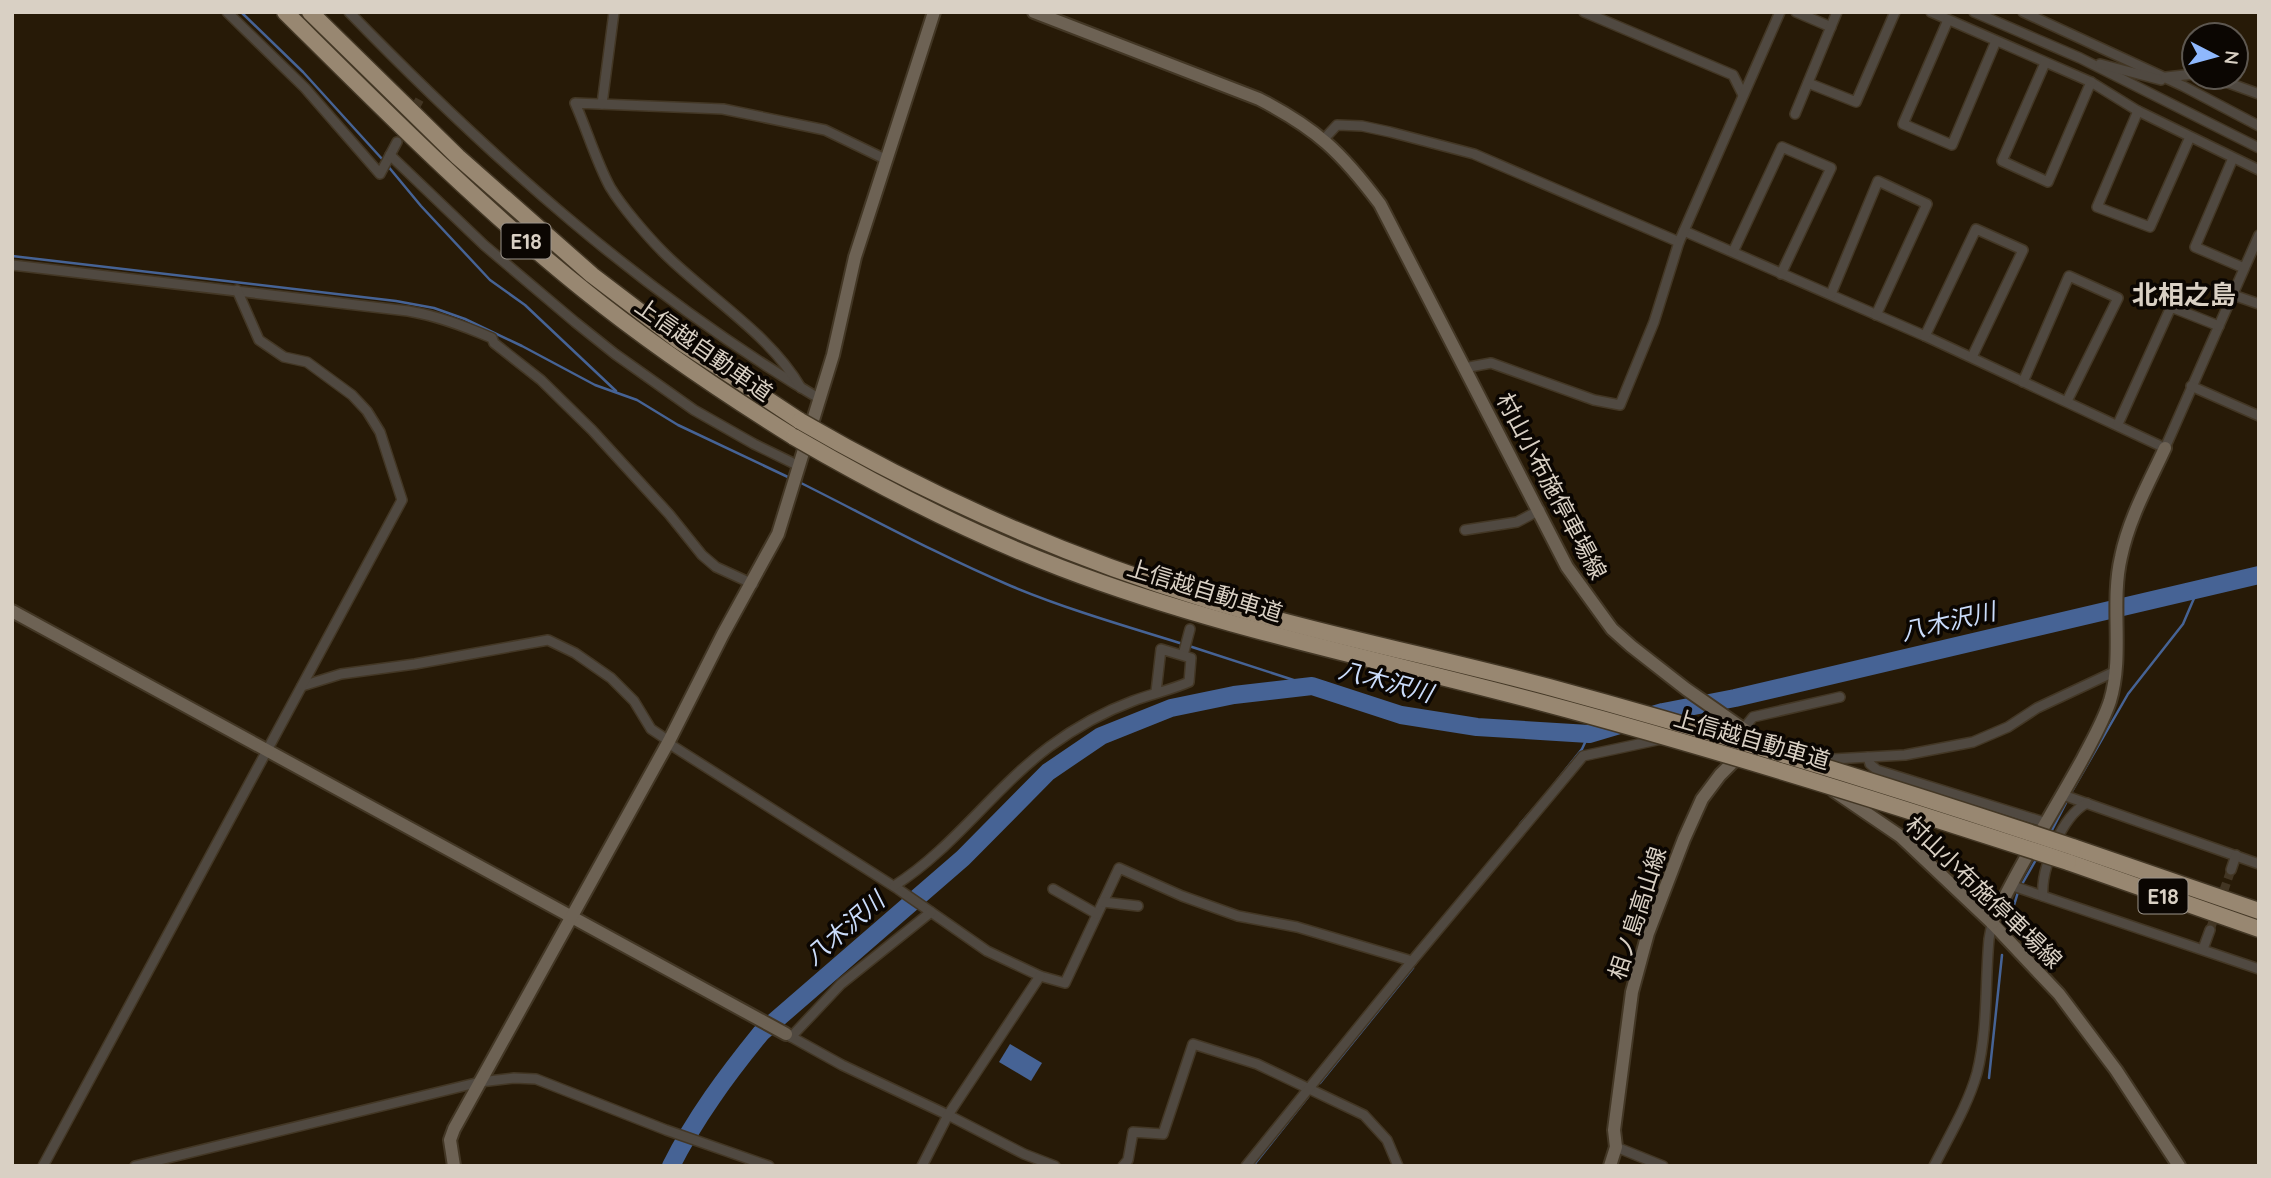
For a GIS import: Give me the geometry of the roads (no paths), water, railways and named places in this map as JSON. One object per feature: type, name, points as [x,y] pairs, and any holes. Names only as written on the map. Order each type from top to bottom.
[{"type":"highway","name":"上信越自動車道","points":[[285,12],[447,170],[574,282],[666,353],[794,437],[880,486],[969,529],[1061,568],[1158,602],[1260,632],[1479,686],[1695,745],[2259,911]]},
{"type":"highway","name":"上信越自動車道","points":[[310,12],[458,157],[592,275],[676,339],[800,421],[887,470],[976,514],[1066,552],[1161,586],[1264,616],[1647,715],[1879,784],[2259,929]]},
{"type":"street","points":[[227,12],[305,89],[380,174],[397,142]]},
{"type":"street","points":[[349,12],[423,94],[547,202],[653,287],[820,399]]},
{"type":"street","points":[[601,103],[614,12]]},
{"type":"street","points":[[454,1166],[450,1140],[669,742],[723,634],[753,584],[778,534],[820,399],[855,257],[934,12]]},
{"type":"street","name":"村山小布施停車場線","points":[[1034,12],[1259,99],[1291,116],[1324,139],[1351,164],[1380,204],[1540,510],[1567,567],[1612,629],[1662,671],[1900,836],[1992,923],[2059,994],[2116,1070],[2179,1166]]},
{"type":"street","points":[[1584,12],[1733,75],[1743,95]]},
{"type":"street","points":[[1464,368],[1491,363],[1594,400],[1619,405],[1654,322],[1679,242],[1780,12]]},
{"type":"street","points":[[1796,12],[1831,27]]},
{"type":"street","points":[[1795,114],[1836,12]]},
{"type":"street","points":[[1808,83],[1856,102],[1895,12]]},
{"type":"street","points":[[1931,12],[2091,82],[2138,111],[2259,170]]},
{"type":"street","points":[[1974,12],[2080,58],[2259,148]]},
{"type":"street","points":[[2023,12],[2180,85]]},
{"type":"street","points":[[1948,19],[1903,124],[1952,145],[1996,41]]},
{"type":"street","points":[[2080,58],[2180,85]]},
{"type":"street","points":[[2045,63],[2002,161],[2048,182],[2091,82]]},
{"type":"street","points":[[2164,77],[2180,75]]},
{"type":"street","points":[[2192,91],[2259,126]]},
{"type":"street","points":[[801,388],[790,370],[755,334],[664,254],[611,187],[575,103],[723,109],[825,130],[886,159]]},
{"type":"street","points":[[2138,111],[2097,207],[2150,228],[2190,137]]},
{"type":"street","points":[[1324,139],[1337,125],[1362,126],[1475,154],[1679,242]]},
{"type":"street","points":[[1733,253],[1782,147],[1830,168],[1781,274]]},
{"type":"street","points":[[390,155],[484,245],[615,354],[694,410],[798,469]]},
{"type":"street","points":[[2234,158],[2196,247],[2244,268]]},
{"type":"street","points":[[1831,294],[1878,181],[1927,204],[1876,315]]},
{"type":"street","points":[[1925,336],[1976,229],[2023,250],[1972,357]]},
{"type":"street","points":[[1684,231],[1972,357],[2165,448]]},
{"type":"street","points":[[1934,1166],[1977,1073],[1992,923],[2016,888],[2048,823],[2067,796],[2100,729],[2110,700],[2116,671],[2120,558],[2133,517],[2259,235]]},
{"type":"street","points":[[12,265],[437,316],[492,338],[494,343],[541,380],[592,430],[669,514],[702,555],[716,567],[753,584]]},
{"type":"street","points":[[2023,382],[2069,276],[2118,298],[2067,401]]},
{"type":"street","points":[[43,1166],[402,500],[380,432],[367,411],[352,395],[307,362],[284,357],[259,341],[237,290]]},
{"type":"street","points":[[2233,295],[2259,304]]},
{"type":"street","points":[[2118,424],[2171,307],[2219,326]]},
{"type":"street","points":[[2191,386],[2259,416]]},
{"type":"street","points":[[1465,530],[1517,522],[1540,510]]},
{"type":"street","points":[[12,611],[842,1065],[1024,1154],[1055,1166]]},
{"type":"street","points":[[1183,655],[1190,629]]},
{"type":"street","points":[[302,686],[341,674],[415,664],[548,640],[575,653],[611,678],[634,701],[651,729],[669,742],[896,888],[987,951],[1040,976],[1065,983],[1119,868],[1182,896],[1238,916],[1297,927],[1412,961]]},
{"type":"street","points":[[896,888],[938,853],[998,791],[1048,748],[1112,709],[1189,682],[1191,658],[1161,649],[1156,692]]},
{"type":"street","points":[[1802,769],[1833,759],[1905,755],[1973,742],[2008,727],[2037,708],[2091,681],[2116,671]]},
{"type":"street","points":[[1247,1166],[1412,961],[1583,756],[1737,724],[1753,717],[1840,697]]},
{"type":"street","name":"相ノ島高山線","points":[[1610,1166],[1616,1147],[1614,1130],[1632,992],[1648,933],[1702,799],[1720,775],[1757,739]]},
{"type":"street","points":[[1868,757],[1870,764],[1877,770],[2048,823]]},
{"type":"street","points":[[2067,796],[2259,864]]},
{"type":"street","points":[[2043,896],[2044,870],[2065,825],[2072,814],[2087,803]]},
{"type":"street","points":[[2231,870],[2236,856]]},
{"type":"street","points":[[2016,888],[2259,969]]},
{"type":"street","points":[[1052,889],[1097,914]]},
{"type":"street","points":[[1103,902],[1138,906]]},
{"type":"street","points":[[788,1036],[841,985],[931,912]]},
{"type":"street","points":[[2203,949],[2210,930]]},
{"type":"street","points":[[922,1166],[948,1115],[1040,976]]},
{"type":"street","points":[[1123,1166],[1128,1160],[1133,1132],[1163,1134],[1192,1044],[1257,1064],[1364,1115],[1387,1140],[1398,1166]]},
{"type":"street","points":[[135,1166],[480,1082],[514,1078],[536,1079],[769,1166]]},
{"type":"street","points":[[1616,1147],[1663,1166]]},
{"type":"water","points":[[1010,1044],[1042,1063],[1031,1081],[999,1062]]},
{"type":"waterway","points":[[241,12],[303,72],[383,160]]},
{"type":"waterway","points":[[387,165],[490,280],[525,305],[616,391]]},
{"type":"waterway","points":[[12,256],[396,301],[434,308],[465,319],[522,346],[595,385],[637,400],[678,425],[790,478]]},
{"type":"waterway","points":[[799,482],[930,549],[1011,586],[1074,610],[1183,644]]},
{"type":"waterway","name":"八木沢川","points":[[671,1166],[712,1097],[761,1033],[963,858],[1048,772],[1101,736],[1171,708],[1234,695],[1312,686],[1401,715],[1477,727],[1589,734],[1663,712],[1735,698],[2259,575]]},
{"type":"waterway","points":[[2071,793],[2128,694],[2183,624],[2198,589]]},
{"type":"waterway","points":[[1189,646],[1312,686]]},
{"type":"waterway","points":[[1554,784],[1582,749],[1589,734]]},
{"type":"waterway","points":[[2050,834],[2068,799]]},
{"type":"waterway","points":[[1520,824],[1534,808]]},
{"type":"waterway","points":[[2021,886],[2037,858]]},
{"type":"waterway","points":[[2011,915],[2018,892]]},
{"type":"waterway","points":[[1989,1078],[2002,955]]},
{"type":"waterway","points":[[1320,1083],[1413,968]]},
{"type":"waterway","points":[[1253,1166],[1308,1097]]},
{"type":"tunnel","points":[[402,131],[421,97]]},
{"type":"tunnel","points":[[2210,930],[2231,870]]},
{"type":"district","name":"北相之島","points":[[2184,294]]}]
